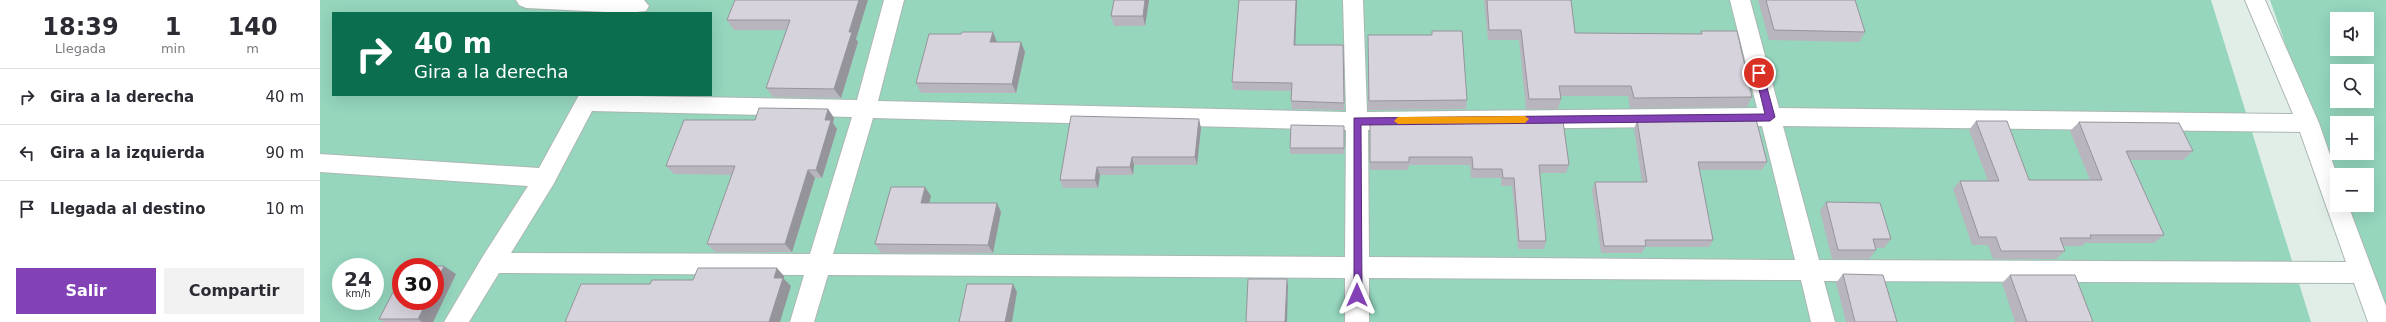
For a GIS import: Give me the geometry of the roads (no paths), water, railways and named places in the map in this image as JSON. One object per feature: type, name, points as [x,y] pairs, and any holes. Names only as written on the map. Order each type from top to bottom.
[{"type":"street","points":[[526,0],[638,6]]},
{"type":"street","points":[[802,322],[865,108],[894,0]]},
{"type":"street","points":[[1353,0],[1357,121],[1358,322]]},
{"type":"street","points":[[1740,0],[1823,322]]},
{"type":"street","points":[[2255,0],[2308,123],[2330,185]]},
{"type":"street","points":[[456,322],[491,263],[545,178],[588,99],[1357,121],[1770,117],[2308,123]]},
{"type":"street","points":[[320,162],[545,178]]},
{"type":"street","points":[[2339,212],[2380,322]]},
{"type":"street","points":[[491,263],[2361,273]]}]
